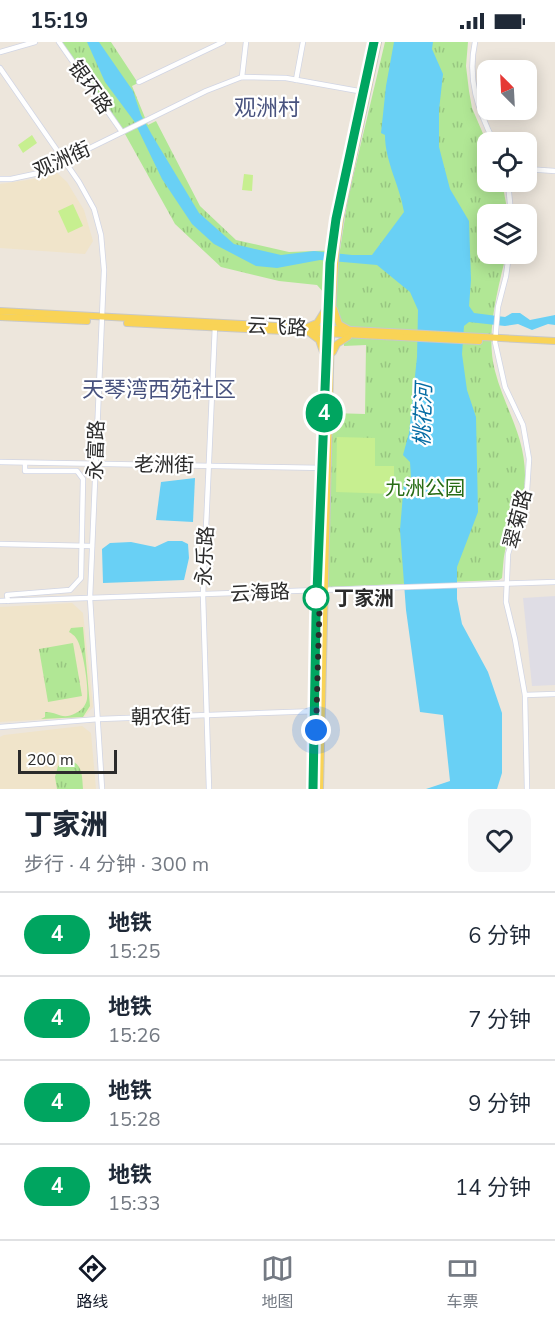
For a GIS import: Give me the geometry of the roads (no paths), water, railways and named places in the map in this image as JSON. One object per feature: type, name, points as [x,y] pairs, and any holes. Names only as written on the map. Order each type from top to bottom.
[{"type":"main road","points":[[314,789],[319,711],[332,264],[373,42]]},
{"type":"main road","points":[[365,92],[378,42]]},
{"type":"main road","points":[[328,361],[319,340],[306,331],[317,323],[330,304]]},
{"type":"main road","points":[[328,361],[337,344],[352,333],[339,324],[330,304]]},
{"type":"main road","name":"云飞路","points":[[0,311],[101,320]]},
{"type":"main road","name":"云飞路","points":[[0,316],[555,343]]},
{"type":"main road","points":[[319,711],[320,789]]},
{"type":"street","points":[[0,52],[35,42]]},
{"type":"street","name":"银环路","points":[[58,42],[122,132]]},
{"type":"street","points":[[139,82],[223,42]]},
{"type":"street","points":[[242,78],[246,42]]},
{"type":"street","points":[[296,80],[303,42]]},
{"type":"street","points":[[475,42],[471,70],[475,99],[490,132]]},
{"type":"street","name":"永富路","points":[[0,68],[94,209],[101,235],[104,270],[90,598],[102,789]]},
{"type":"street","name":"观洲街","points":[[0,179],[39,173],[206,91],[242,78],[270,77],[365,92]]},
{"type":"street","points":[[537,170],[555,171]]},
{"type":"street","name":"翠菊路","points":[[508,264],[498,307],[495,340],[505,387],[523,424],[529,459],[527,490],[508,554],[506,584],[506,602],[525,695],[527,789]]},
{"type":"street","name":"永乐路","points":[[209,789],[203,595],[215,326]]},
{"type":"street","name":"老洲街","points":[[0,462],[326,468]]},
{"type":"street","points":[[8,601],[8,595],[70,590],[81,578],[84,479],[77,471],[25,471],[25,463]]},
{"type":"street","points":[[0,543],[92,546]]},
{"type":"street","name":"云海路","points":[[0,601],[555,582]]},
{"type":"street","points":[[525,695],[555,694]]},
{"type":"street","name":"朝农街","points":[[0,727],[99,719],[319,711]]},
{"type":"water","name":"桃花河","points":[[87,42],[99,42],[133,91],[141,115],[199,213],[234,244],[281,255],[314,251],[372,255],[404,212],[387,155],[385,135],[381,133],[394,42],[433,42],[432,49],[443,74],[439,110],[439,147],[450,189],[469,221],[471,280],[469,306],[474,313],[505,317],[512,313],[520,313],[530,320],[555,315],[555,325],[548,324],[532,330],[518,324],[505,326],[469,322],[464,326],[462,354],[467,390],[476,417],[478,512],[457,567],[457,599],[462,624],[488,672],[502,713],[502,773],[497,789],[426,789],[450,781],[443,715],[420,712],[406,610],[400,530],[404,482],[411,478],[410,462],[403,455],[409,433],[417,357],[418,310],[410,292],[377,265],[320,260],[277,268],[256,266],[214,244],[192,224],[162,179],[134,121],[105,82]]},
{"type":"water","points":[[195,478],[193,522],[156,520],[161,482]]},
{"type":"water","points":[[168,541],[182,541],[188,544],[189,558],[184,580],[103,583],[102,549],[110,543],[131,542],[155,547]]},
{"type":"metro line","name":"4","points":[[313,789],[314,656],[330,263],[336,219],[374,42]]},
{"type":"place","name":"丁家洲","points":[[316,598]]},
{"type":"district","name":"观洲村","points":[[267,108]]},
{"type":"district","name":"天琴湾西苑社区","points":[[159,390]]},
{"type":"park label","name":"九洲公园","points":[[425,488]]}]
